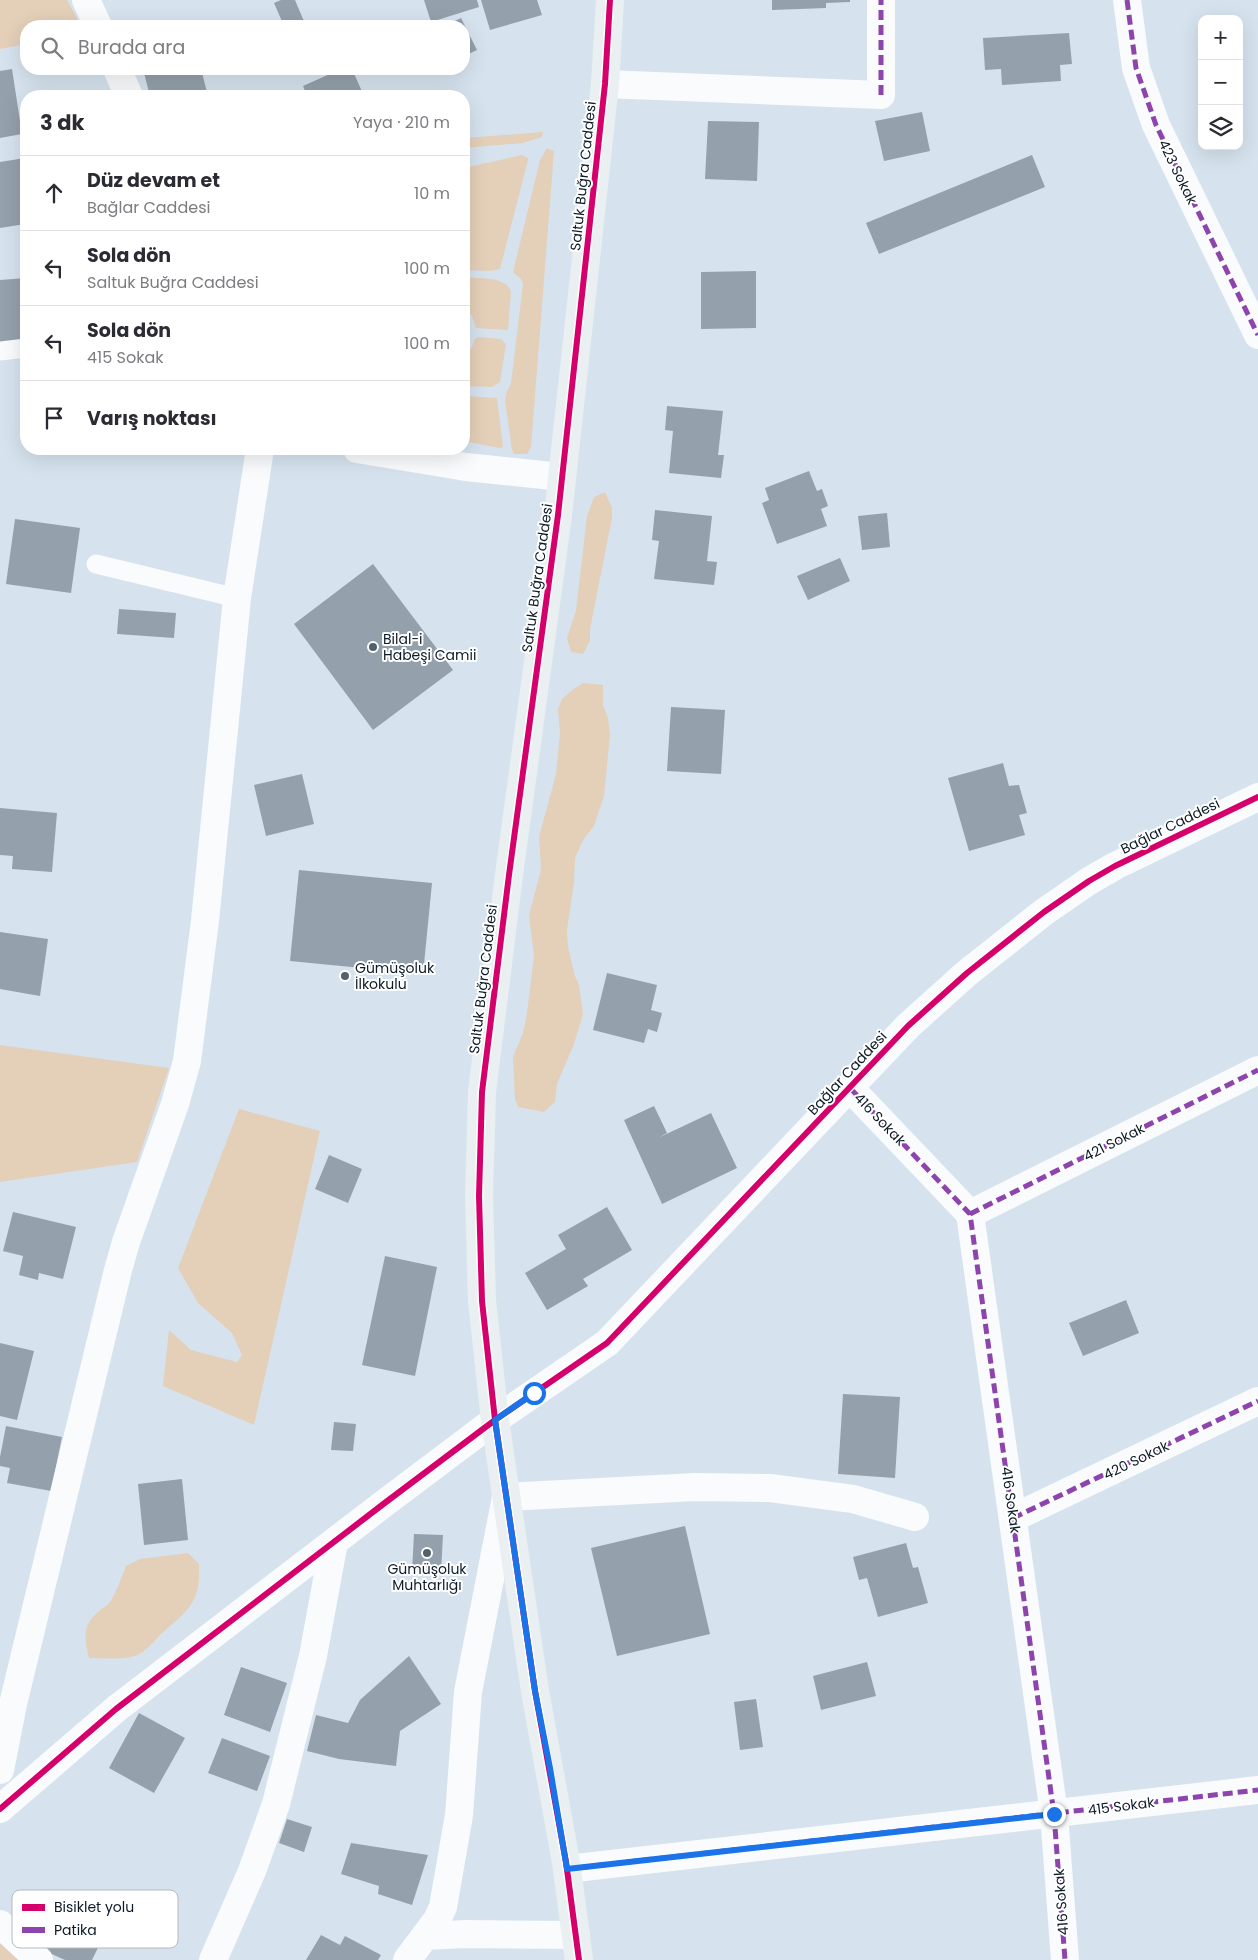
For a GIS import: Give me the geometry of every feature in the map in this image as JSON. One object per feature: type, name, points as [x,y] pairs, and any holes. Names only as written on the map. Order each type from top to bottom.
[{"type":"street","points":[[86,0],[95,20]]},
{"type":"street","name":"Saltuk Buğra Caddesi","points":[[577,1947],[567,1869],[535,1691],[495,1420],[482,1301],[479,1196],[482,1092],[562,477],[605,84],[610,0]]},
{"type":"street","points":[[605,84],[881,95],[881,0]]},
{"type":"street","name":"423 Sokak","points":[[1127,0],[1136,68],[1156,125],[1258,335]]},
{"type":"street","points":[[120,75],[126,90]]},
{"type":"street","points":[[0,1770],[14,1704],[118,1270],[132,1224],[175,1104],[187,1061],[204,921],[237,598],[259,455]]},
{"type":"street","points":[[394,455],[466,467],[562,477]]},
{"type":"street","name":"Bağlar Caddesi","points":[[0,1809],[116,1709],[495,1420],[607,1343],[908,1026],[967,973],[1044,912],[1089,881],[1115,866],[1258,797]]},
{"type":"street","name":"421 Sokak","points":[[970,1214],[1258,1070]]},
{"type":"street","name":"416 Sokak","points":[[850,1088],[970,1214],[1054,1814],[1065,1960]]},
{"type":"street","name":"420 Sokak","points":[[1013,1518],[1258,1401]]},
{"type":"street","points":[[407,1960],[426,1936],[443,1907],[459,1815],[468,1692],[506,1497],[695,1487],[770,1488],[853,1499],[915,1517]]},
{"type":"street","points":[[213,1960],[252,1871],[276,1804],[313,1656],[334,1542]]},
{"type":"street","name":"415 Sokak","points":[[567,1869],[1258,1790]]},
{"type":"street","points":[[0,1924],[12,1935]]},
{"type":"street","points":[[426,1936],[465,1934],[577,1947]]},
{"type":"street","points":[[26,1948],[39,1960]]},
{"type":"lane","points":[[0,351],[20,349]]},
{"type":"lane","points":[[96,564],[237,598]]},
{"type":"shaded area","points":[[0,0],[67,0],[78,20],[20,20],[20,45],[0,49]]},
{"type":"shaded area","points":[[543,132],[542,137],[523,143],[470,147],[470,138]]},
{"type":"shaded area","points":[[547,148],[554,151],[531,447],[527,454],[514,454],[505,401],[511,383],[523,284],[521,279],[513,272],[540,160]]},
{"type":"shaded area","points":[[522,155],[528,158],[500,269],[491,271],[470,270],[470,167]]},
{"type":"shaded area","points":[[470,277],[498,281],[508,286],[511,291],[508,330],[476,328],[470,314]]},
{"type":"shaded area","points":[[478,337],[501,339],[506,344],[500,382],[492,387],[470,386],[470,350],[475,339]]},
{"type":"shaded area","points":[[470,396],[497,398],[503,447],[470,442]]},
{"type":"shaded area","points":[[605,492],[612,508],[612,518],[590,629],[590,641],[583,654],[571,652],[567,638],[576,611],[587,516],[594,497]]},
{"type":"shaded area","points":[[583,683],[603,685],[603,705],[608,718],[610,735],[604,796],[594,826],[583,840],[575,858],[574,883],[567,930],[568,947],[579,985],[583,1014],[574,1044],[557,1084],[555,1102],[544,1112],[518,1107],[515,1099],[513,1057],[523,1033],[527,1013],[534,956],[529,915],[541,870],[539,837],[556,774],[560,734],[558,709],[562,699]]},
{"type":"shaded area","points":[[0,1045],[169,1068],[137,1162],[0,1182]]},
{"type":"shaded area","points":[[239,1109],[320,1131],[254,1425],[163,1386],[169,1330],[191,1350],[237,1362],[242,1355],[232,1333],[198,1303],[178,1268]]},
{"type":"shaded area","points":[[188,1553],[199,1564],[199,1577],[195,1597],[185,1612],[149,1646],[135,1656],[124,1658],[89,1658],[86,1634],[89,1623],[110,1602],[126,1566],[140,1559]]},
{"type":"shaded area","points":[[0,1940],[24,1960],[0,1960]]},
{"type":"building","points":[[281,0],[295,0],[303,20],[281,20],[274,3]]},
{"type":"building","points":[[424,0],[477,0],[479,7],[437,20],[430,20]]},
{"type":"building","points":[[481,0],[537,0],[542,15],[490,30]]},
{"type":"building","points":[[772,0],[850,0],[850,2],[826,3],[826,8],[772,10]]},
{"type":"building","points":[[1069,33],[1072,64],[1060,65],[1061,81],[1002,85],[1001,69],[985,70],[983,38]]},
{"type":"building","points":[[470,36],[477,50],[470,53]]},
{"type":"building","points":[[12,69],[20,121],[20,134],[0,138],[0,71]]},
{"type":"building","points":[[145,75],[203,75],[206,90],[148,90]]},
{"type":"building","points":[[328,75],[355,75],[361,90],[305,90],[303,86]]},
{"type":"building","points":[[922,112],[930,151],[884,161],[875,121]]},
{"type":"building","points":[[708,121],[759,122],[757,181],[705,179]]},
{"type":"building","points":[[1032,155],[1045,187],[879,254],[866,223]]},
{"type":"building","points":[[20,159],[20,225],[0,228],[0,162]]},
{"type":"building","points":[[756,271],[756,328],[701,329],[701,272]]},
{"type":"building","points":[[20,278],[20,340],[0,342],[0,280]]},
{"type":"building","points":[[667,406],[723,411],[718,455],[724,455],[721,478],[669,473],[673,431],[665,430]]},
{"type":"building","points":[[809,471],[817,491],[822,489],[828,506],[821,509],[827,526],[777,544],[762,503],[769,500],[765,488]]},
{"type":"building","points":[[655,510],[712,516],[707,561],[717,562],[714,585],[654,579],[659,541],[652,540]]},
{"type":"building","points":[[887,513],[890,547],[862,550],[858,516]]},
{"type":"building","points":[[15,519],[80,528],[71,593],[6,584]]},
{"type":"building","points":[[840,558],[850,581],[808,600],[797,576]]},
{"type":"building","name":"Bilal-i Habeşi Camii","points":[[373,564],[453,670],[373,730],[294,624]]},
{"type":"building","points":[[119,609],[176,613],[174,638],[117,634]]},
{"type":"building","points":[[671,707],[725,710],[721,774],[667,771]]},
{"type":"building","points":[[1003,763],[1009,786],[1019,785],[1027,813],[1019,815],[1025,835],[969,851],[948,778]]},
{"type":"building","points":[[302,774],[314,824],[266,836],[254,785]]},
{"type":"building","points":[[0,808],[57,813],[52,872],[12,869],[13,856],[0,855]]},
{"type":"building","points":[[299,870],[432,883],[423,974],[290,961]]},
{"type":"building","points":[[0,932],[48,939],[40,996],[0,989]]},
{"type":"building","points":[[607,973],[657,985],[651,1010],[662,1013],[657,1032],[648,1029],[644,1043],[593,1030]]},
{"type":"building","points":[[654,1106],[667,1133],[658,1138],[711,1113],[737,1168],[662,1204],[624,1120]]},
{"type":"building","points":[[329,1155],[362,1169],[348,1203],[315,1189]]},
{"type":"building","points":[[607,1207],[632,1250],[583,1279],[588,1286],[547,1310],[525,1273],[566,1249],[558,1235]]},
{"type":"building","points":[[13,1212],[76,1227],[63,1279],[39,1273],[38,1280],[19,1275],[23,1256],[3,1251]]},
{"type":"building","points":[[385,1256],[437,1267],[415,1376],[362,1365]]},
{"type":"building","points":[[1126,1300],[1139,1333],[1083,1356],[1069,1323]]},
{"type":"building","points":[[0,1343],[34,1351],[17,1420],[0,1416]]},
{"type":"building","points":[[843,1394],[900,1397],[895,1478],[838,1474]]},
{"type":"building","points":[[334,1422],[356,1424],[353,1451],[331,1450]]},
{"type":"building","points":[[6,1426],[62,1437],[51,1491],[7,1483],[10,1468],[0,1466]]},
{"type":"building","points":[[182,1479],[188,1540],[144,1545],[138,1484]]},
{"type":"building","points":[[685,1526],[710,1634],[617,1656],[591,1548]]},
{"type":"building","name":"Gümüşoluk Muhtarlığı","points":[[414,1534],[443,1535],[441,1573],[412,1571]]},
{"type":"building","points":[[906,1543],[913,1568],[918,1567],[928,1603],[878,1617],[867,1578],[859,1580],[853,1557]]},
{"type":"building","points":[[409,1656],[441,1704],[400,1731],[396,1766],[339,1759],[307,1751],[316,1715],[348,1723],[360,1700]]},
{"type":"building","points":[[867,1662],[876,1696],[821,1710],[813,1676]]},
{"type":"building","points":[[241,1667],[287,1683],[270,1732],[224,1715]]},
{"type":"building","points":[[756,1699],[763,1747],[740,1750],[734,1702]]},
{"type":"building","points":[[139,1713],[185,1738],[154,1793],[109,1768]]},
{"type":"building","points":[[222,1738],[270,1756],[257,1791],[208,1773]]},
{"type":"building","points":[[287,1819],[312,1827],[304,1852],[279,1843]]},
{"type":"building","points":[[351,1843],[428,1855],[412,1905],[378,1894],[379,1886],[341,1874]]},
{"type":"building","points":[[321,1935],[340,1945],[345,1936],[381,1955],[378,1960],[306,1960]]},
{"type":"building","points":[[38,1948],[98,1948],[92,1960],[65,1960]]},
{"type":"marked path","points":[[881,0],[881,95]]},
{"type":"marked path","points":[[1127,0],[1136,68],[1156,125],[1258,335]]},
{"type":"marked path","points":[[970,1214],[1258,1070]]},
{"type":"marked path","points":[[850,1088],[970,1214],[1054,1814],[1065,1960]]},
{"type":"marked path","points":[[1013,1518],[1258,1401]]},
{"type":"marked path","points":[[567,1869],[1258,1790]]},
{"type":"cycle path","points":[[579,1960],[566,1862],[535,1691],[495,1420],[482,1301],[479,1196],[482,1092],[509,875],[558,515],[605,84],[610,0]]},
{"type":"cycle path","points":[[0,1809],[116,1709],[495,1420],[607,1343],[908,1026],[967,973],[1044,912],[1089,881],[1115,866],[1258,797]]},
{"type":"place","name":"Bilal-i Habeşi Camii","points":[[373,647]]},
{"type":"place","name":"Gümüşoluk İlkokulu","points":[[345,976]]},
{"type":"place","name":"Gümüşoluk Muhtarlığı","points":[[427,1553]]},
{"type":"route","points":[[534,1393],[495,1420],[535,1691],[567,1869],[1054,1814]]}]
